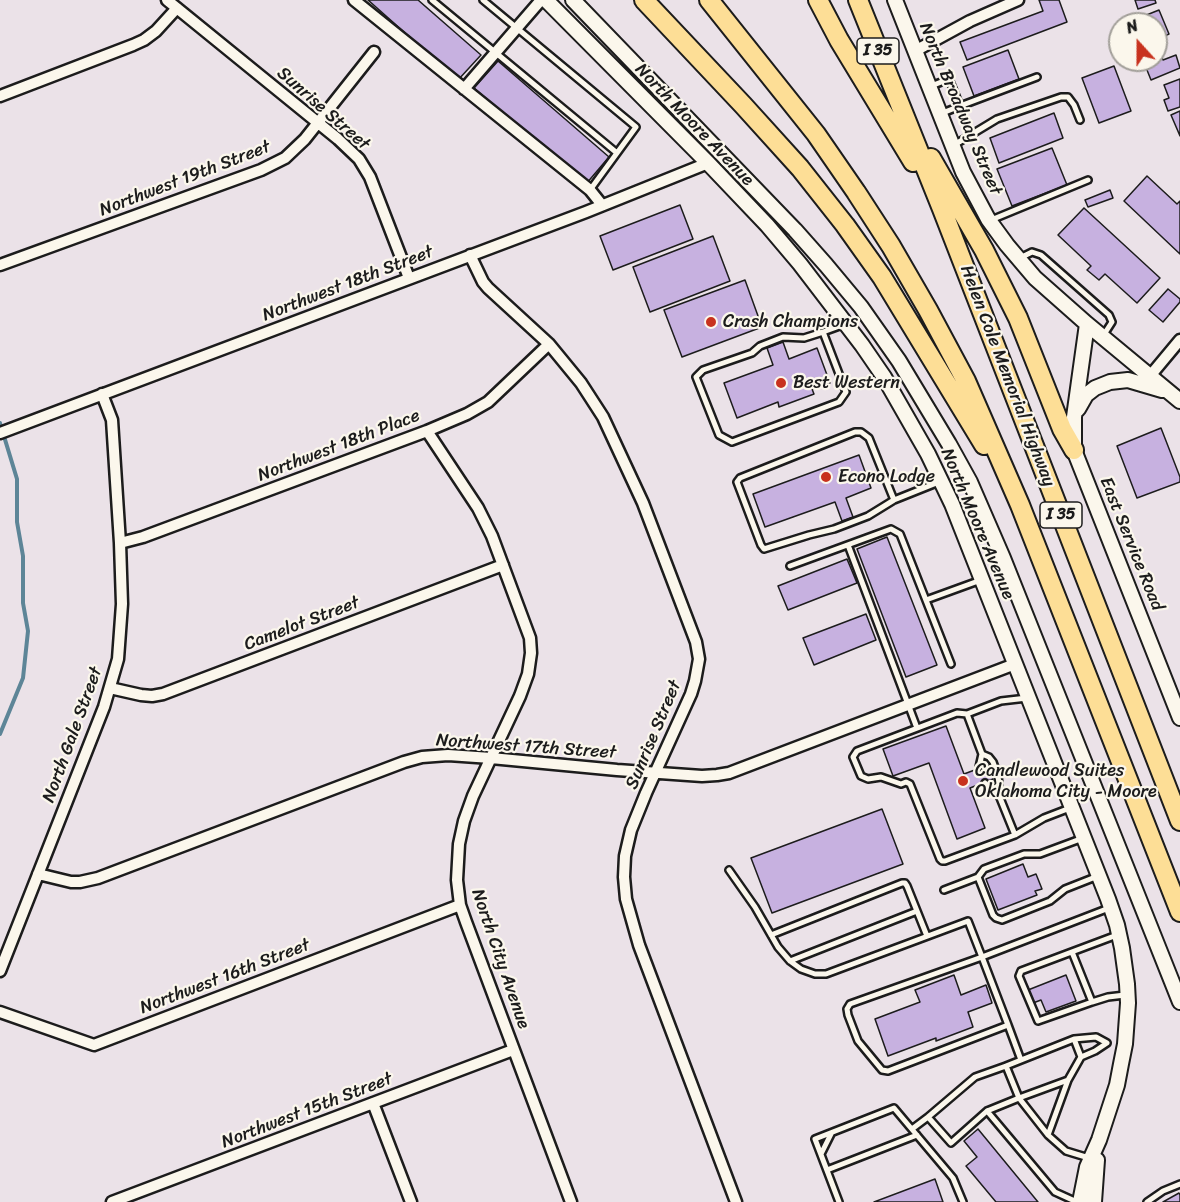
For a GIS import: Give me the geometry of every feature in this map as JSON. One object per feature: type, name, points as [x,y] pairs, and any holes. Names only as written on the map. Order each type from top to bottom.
[{"type":"highway","points":[[644,0],[800,168],[845,225],[913,326],[1020,505]]},
{"type":"highway","name":"Helen Cole Memorial Highway","points":[[709,0],[816,134],[856,192],[891,246],[966,381],[1020,505],[1180,912]]},
{"type":"highway","points":[[818,0],[839,40],[942,209]]},
{"type":"highway","name":"Helen Cole Memorial Highway","points":[[858,0],[1180,820]]},
{"type":"highway","points":[[898,102],[984,250],[1018,318],[1062,429],[1074,450]]},
{"type":"main road","name":"North Moore Avenue","points":[[543,0],[708,163],[767,225],[800,264],[884,377],[928,454],[952,504],[1098,876],[1119,934],[1125,964],[1128,995],[1125,1044],[1117,1085],[1099,1140],[1087,1167],[1079,1202]]},
{"type":"main road","points":[[573,0],[795,230],[861,308],[899,361],[970,482],[1003,558],[1180,1002]]},
{"type":"main road","name":"North Broadway Street","points":[[895,0],[968,182],[990,220],[1035,278],[1180,401]]},
{"type":"main road","points":[[1074,450],[1074,417],[1087,324]]},
{"type":"main road","points":[[1074,417],[1086,395],[1095,388],[1110,382],[1128,380],[1168,391]]},
{"type":"main road","name":"East Service Road","points":[[1074,450],[1180,718]]},
{"type":"main road","name":"North Moore Avenue","points":[[1094,1202],[1099,1140]]},
{"type":"street","name":"Sunrise Street","points":[[167,0],[318,122],[359,159],[366,168],[408,278]]},
{"type":"street","points":[[354,0],[590,190],[602,205]]},
{"type":"street","points":[[464,89],[543,0]]},
{"type":"street","points":[[915,51],[970,21],[1018,0]]},
{"type":"street","points":[[0,96],[144,40],[156,31],[177,8]]},
{"type":"street","name":"Northwest 19th Street","points":[[0,266],[261,170],[285,158],[305,139],[374,52]]},
{"type":"street","name":"Northwest 18th Street","points":[[0,433],[708,163]]},
{"type":"street","name":"Sunrise Street","points":[[470,255],[483,282],[549,344],[581,383],[603,417],[643,503],[696,642],[699,659],[695,681],[631,830],[625,856],[624,877],[626,899],[639,945],[736,1202]]},
{"type":"street","points":[[1150,376],[1180,340]]},
{"type":"street","name":"Northwest 18th Place","points":[[120,543],[143,537],[467,414],[488,402],[549,344]]},
{"type":"street","name":"North Gale Street","points":[[0,971],[104,707],[118,659],[122,604],[120,543],[111,420],[102,394]]},
{"type":"street","name":"North City Avenue","points":[[427,431],[478,507],[492,536],[530,638],[531,653],[528,674],[473,796],[462,832],[457,862],[458,889],[460,905],[571,1202]]},
{"type":"street","name":"Camelot Street","points":[[110,688],[141,696],[163,694],[503,565]]},
{"type":"street","name":"Northwest 17th Street","points":[[38,874],[71,882],[88,881],[404,762],[433,756],[491,758],[702,776],[729,773],[1015,664]]},
{"type":"street","name":"Northwest 16th Street","points":[[0,1012],[94,1045],[460,905]]},
{"type":"street","name":"Northwest 15th Street","points":[[112,1202],[513,1050]]},
{"type":"street","points":[[374,1103],[411,1202]]},
{"type":"lane","points":[[432,0],[617,153]]},
{"type":"lane","points":[[483,0],[636,127],[590,190]]},
{"type":"lane","points":[[940,114],[1037,77]]},
{"type":"lane","points":[[929,87],[949,79],[960,106]]},
{"type":"lane","points":[[953,146],[997,119],[1061,97],[1068,97],[1080,120]]},
{"type":"lane","points":[[990,220],[1088,180]]},
{"type":"lane","points":[[1019,259],[1032,252],[1041,255],[1109,315],[1112,322],[1102,337]]},
{"type":"lane","points":[[823,332],[846,392],[839,402],[732,442],[719,435],[696,377],[703,370],[752,353],[760,346],[783,337],[804,338],[846,324]]},
{"type":"lane","points":[[894,500],[869,438],[861,432],[855,432],[740,478],[737,482],[760,545],[764,549],[834,529],[868,516],[894,500],[941,481]]},
{"type":"lane","points":[[790,566],[891,529],[900,534],[951,664]]},
{"type":"lane","points":[[848,545],[917,728]]},
{"type":"lane","points":[[926,600],[982,579]]},
{"type":"lane","points":[[1028,698],[1001,701],[967,714],[957,713],[857,751],[853,757],[861,776],[868,779],[881,777],[901,784],[906,782],[910,784],[942,861],[1015,835],[1044,818],[1071,808]]},
{"type":"lane","points":[[967,714],[982,754],[979,767]]},
{"type":"lane","points":[[982,754],[993,762],[999,784],[996,788]]},
{"type":"lane","points":[[985,783],[989,787],[996,788]]},
{"type":"lane","points":[[996,788],[1015,835]]},
{"type":"lane","points":[[944,890],[978,877],[984,869],[1023,854],[1040,854],[1083,838]]},
{"type":"lane","points":[[729,870],[790,961],[801,969],[815,974],[826,974],[968,921],[1021,1060]]},
{"type":"lane","points":[[978,877],[993,915],[1002,920],[1050,901],[1065,889],[1098,876]]},
{"type":"lane","points":[[771,935],[905,884],[927,936]]},
{"type":"lane","points":[[1008,1025],[888,1071],[882,1070],[858,1041],[847,1009],[850,1004],[1110,908]]},
{"type":"lane","points":[[790,961],[917,911]]},
{"type":"lane","points":[[1119,934],[1020,973],[1039,1021],[1108,997],[1128,995]]},
{"type":"lane","points":[[1072,952],[1092,1002]]},
{"type":"lane","points":[[912,1129],[975,1077],[1074,1039],[1096,1037],[1107,1043],[1125,1044]]},
{"type":"lane","points":[[1074,1039],[1081,1057]]},
{"type":"lane","points":[[1048,1135],[1068,1080],[1081,1057],[1107,1043]]},
{"type":"lane","points":[[1006,1066],[1019,1098],[1048,1135],[1066,1151],[1091,1158]]},
{"type":"lane","points":[[928,1117],[951,1143],[987,1111],[1068,1080]]},
{"type":"lane","points":[[839,1202],[815,1139],[894,1108],[954,1178],[963,1202]]},
{"type":"lane","points":[[987,1111],[1054,1192],[1079,1202]]},
{"type":"lane","points":[[821,1154],[831,1133]]},
{"type":"lane","points":[[827,1170],[917,1135]]},
{"type":"lane","points":[[1147,1202],[1163,1191],[1180,1184]]},
{"type":"building","points":[[368,0],[418,0],[481,55],[458,80]]},
{"type":"building","points":[[1039,0],[1059,0],[1067,22],[967,60],[960,42],[1043,11]]},
{"type":"building","points":[[1135,0],[1155,0],[1156,3],[1138,9]]},
{"type":"building","points":[[1008,50],[1019,79],[974,96],[963,67]]},
{"type":"building","points":[[1176,55],[1180,68],[1151,80],[1148,72],[1168,72],[1168,58]]},
{"type":"building","points":[[498,61],[609,157],[586,184],[474,88]]},
{"type":"building","points":[[1108,68],[1108,72],[1116,72],[1131,111],[1099,123],[1082,78]]},
{"type":"building","points":[[1180,79],[1180,107],[1168,111],[1164,100],[1169,98],[1164,85]]},
{"type":"building","points":[[1180,111],[1180,136],[1171,115]]},
{"type":"building","points":[[1054,113],[1063,138],[999,163],[990,138]]},
{"type":"building","points":[[1052,148],[1067,185],[1012,206],[997,169]]},
{"type":"building","points":[[1147,176],[1177,204],[1180,201],[1180,254],[1124,201]]},
{"type":"building","points":[[1110,190],[1113,198],[1088,207],[1085,200]]},
{"type":"building","points":[[680,205],[693,239],[613,270],[600,236]]},
{"type":"building","points":[[1084,208],[1160,278],[1137,303],[1105,274],[1099,280],[1087,270],[1091,266],[1058,235]]},
{"type":"building","points":[[713,236],[730,281],[650,312],[633,267]]},
{"type":"building","points":[[745,280],[762,327],[682,357],[664,310]]},
{"type":"building","points":[[1168,289],[1180,299],[1180,302],[1163,322],[1149,310]]},
{"type":"building","points":[[783,342],[789,359],[817,348],[830,383],[812,389],[814,394],[779,407],[778,402],[737,418],[724,383],[773,365],[767,348]]},
{"type":"building","points":[[1161,428],[1180,482],[1137,498],[1117,446]]},
{"type":"building","points":[[859,455],[871,488],[846,498],[853,517],[842,521],[835,502],[765,527],[753,494]]},
{"type":"building","points":[[887,537],[937,665],[906,677],[857,549]]},
{"type":"building","points":[[847,559],[857,583],[788,610],[778,586]]},
{"type":"building","points":[[866,614],[876,640],[814,665],[803,638]]},
{"type":"building","points":[[946,726],[964,774],[988,765],[993,779],[970,788],[985,828],[957,839],[929,763],[893,776],[883,749]]},
{"type":"building","points":[[882,809],[903,864],[772,913],[751,858]]},
{"type":"building","points":[[1023,864],[1028,877],[1036,874],[1042,889],[1035,891],[1037,895],[998,910],[986,879]]},
{"type":"building","points":[[954,975],[961,995],[986,985],[992,1003],[968,1012],[973,1027],[888,1056],[875,1019],[920,1002],[915,990]]},
{"type":"building","points":[[1066,975],[1076,1001],[1046,1012],[1041,1000],[1033,1003],[1028,990]]},
{"type":"building","points":[[978,1129],[1038,1202],[996,1202],[966,1166],[977,1157],[964,1141]]},
{"type":"building","points":[[935,1179],[943,1202],[874,1202]]},
{"type":"building","points":[[1179,1193],[1180,1202],[1163,1202]]},
{"type":"waterway","points":[[0,423],[17,479],[17,522],[23,556],[23,603],[28,631],[23,678],[0,734]]},
{"type":"place","name":"Crash Champions","points":[[711,322]]},
{"type":"place","name":"Best Western","points":[[781,383]]},
{"type":"place","name":"Econo Lodge","points":[[826,477]]},
{"type":"place","name":"Candlewood Suites Oklahoma City - Moore","points":[[963,781]]}]
